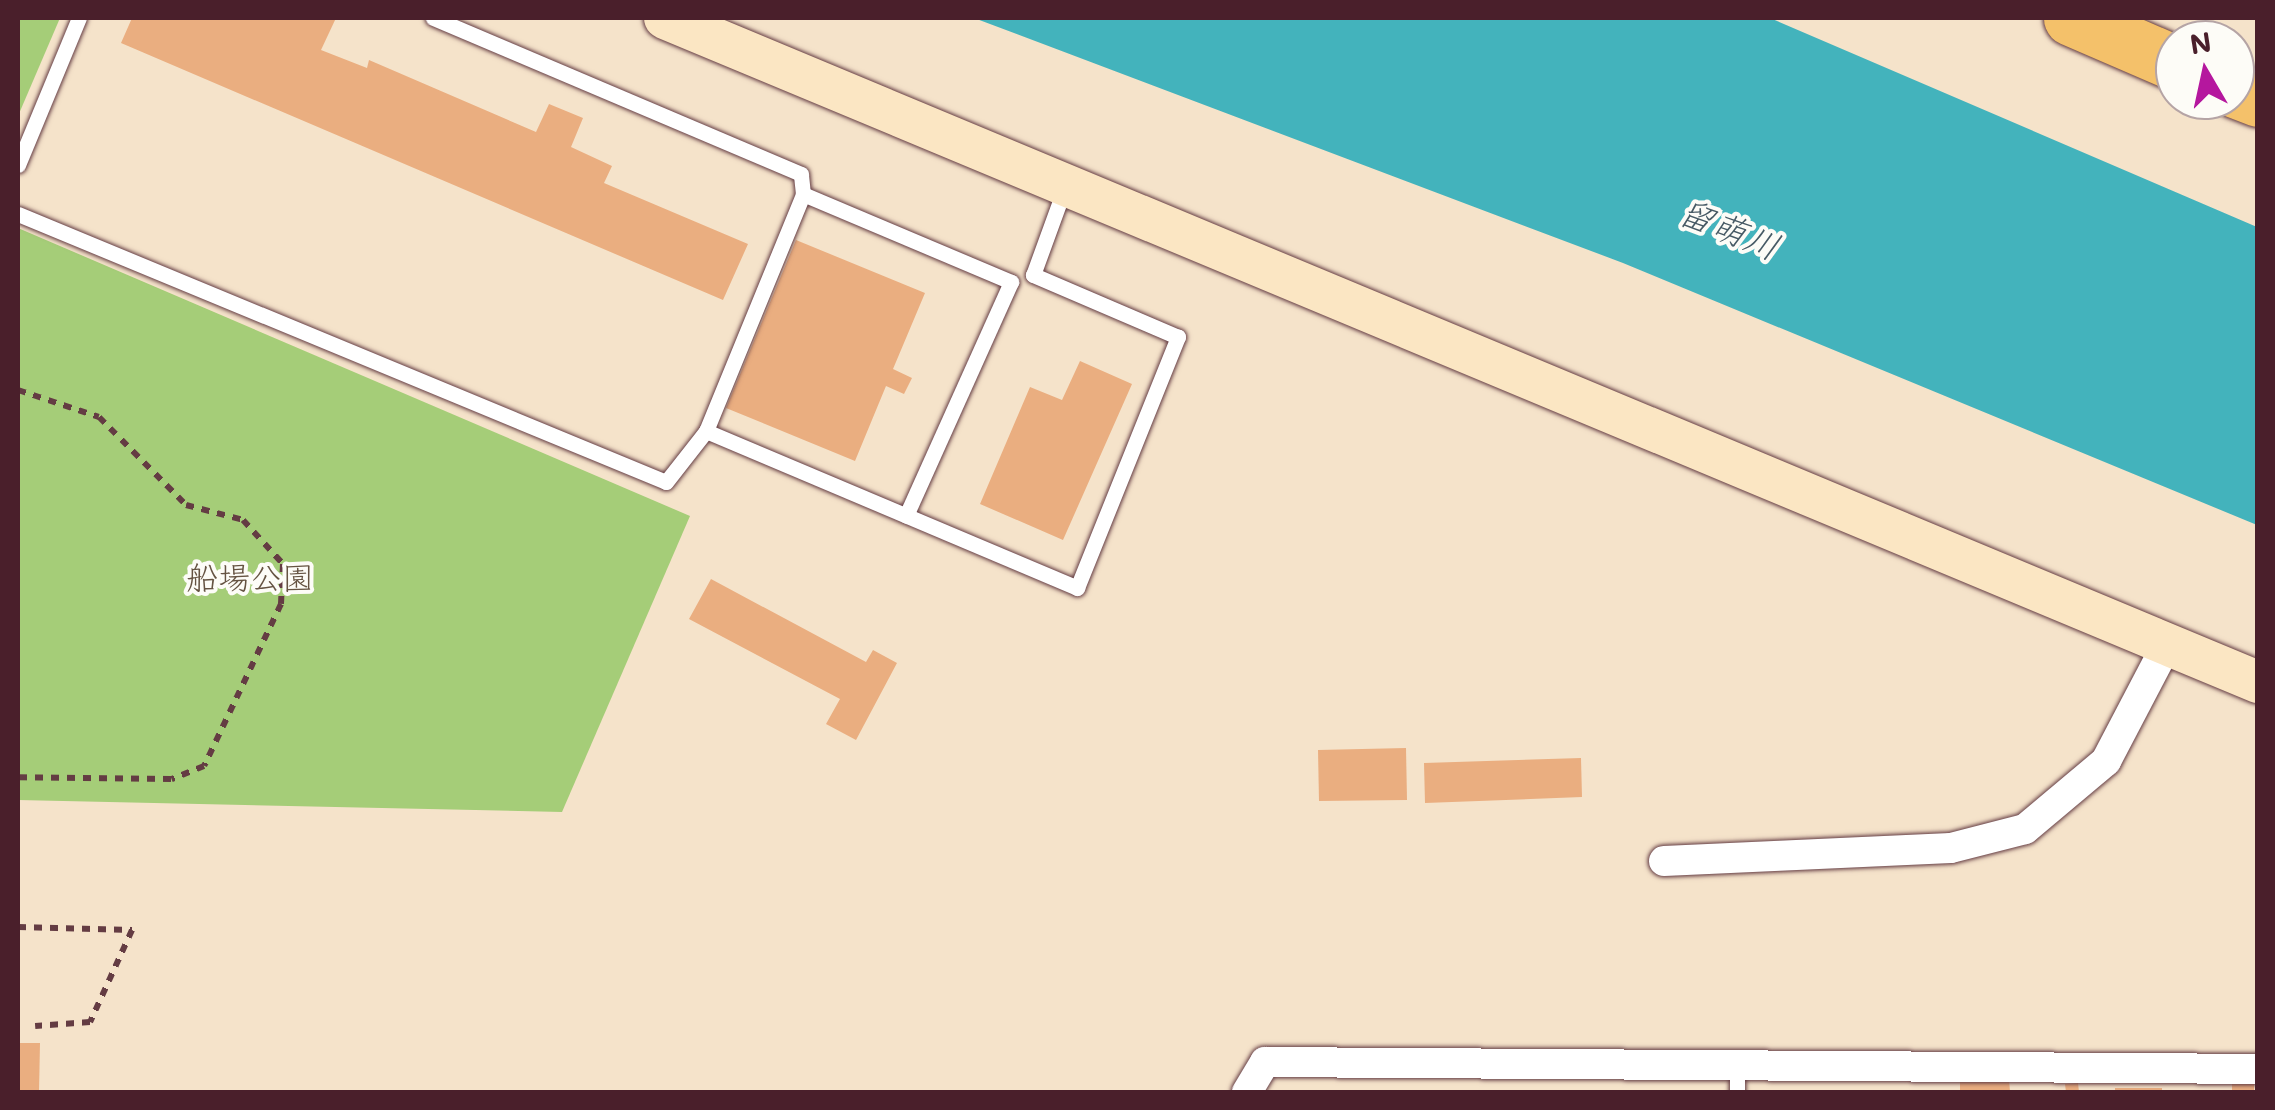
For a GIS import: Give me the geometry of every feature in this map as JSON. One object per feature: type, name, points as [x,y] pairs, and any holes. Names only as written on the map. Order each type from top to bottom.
[{"type":"highway","points":[[2071,18],[2155,54]]},
{"type":"street","points":[[666,18],[2164,650],[2258,682]]},
{"type":"street","points":[[1664,861],[1951,848],[2025,829],[2106,761],[2164,650]]},
{"type":"street","points":[[1247,1092],[1265,1062],[1737,1079],[1926,1080],[2258,1069]]},
{"type":"lane","points":[[18,165],[79,18]]},
{"type":"lane","points":[[18,214],[666,482],[706,431],[803,194],[801,174],[432,18]]},
{"type":"lane","points":[[1034,275],[1065,188]]},
{"type":"lane","points":[[706,431],[1078,588],[1178,337],[1034,275],[1011,282],[803,194]]},
{"type":"lane","points":[[906,516],[1011,282]]},
{"type":"path","points":[[18,390],[52,394],[99,417],[186,505],[243,520],[283,564],[281,604],[204,766],[172,778],[18,777]]},
{"type":"path","points":[[18,928],[132,930],[90,1022],[35,1026]]},
{"type":"green space","points":[[18,18],[60,18],[18,116]]},
{"type":"green space","name":"船場公園","points":[[18,228],[690,516],[562,812],[18,800]]},
{"type":"water","name":"留萌川","points":[[974,18],[1770,18],[2257,227],[2257,525],[1623,263]]},
{"type":"building","points":[[132,18],[336,18],[321,50],[367,68],[369,60],[536,132],[549,104],[583,118],[571,147],[612,166],[604,183],[748,244],[723,300],[121,43]]},
{"type":"building","points":[[796,240],[925,293],[893,369],[912,378],[904,394],[886,386],[855,461],[726,408]]},
{"type":"building","points":[[1080,361],[1132,384],[1063,540],[980,504],[1030,387],[1062,400]]},
{"type":"building","points":[[711,579],[866,662],[873,650],[897,663],[856,740],[826,724],[840,699],[689,619]]},
{"type":"building","points":[[1406,748],[1407,800],[1319,801],[1318,750]]},
{"type":"building","points":[[1581,758],[1582,797],[1425,803],[1424,763]]},
{"type":"building","points":[[18,1043],[40,1043],[39,1092],[18,1092]]},
{"type":"building","points":[[2009,1079],[2010,1092],[1960,1092],[1960,1080]]},
{"type":"building","points":[[2254,1079],[2254,1092],[2232,1092],[2232,1080]]},
{"type":"building","points":[[2078,1083],[2079,1092],[2066,1092],[2065,1084]]},
{"type":"building","points":[[2115,1088],[2162,1088],[2162,1092],[2115,1092]]}]
